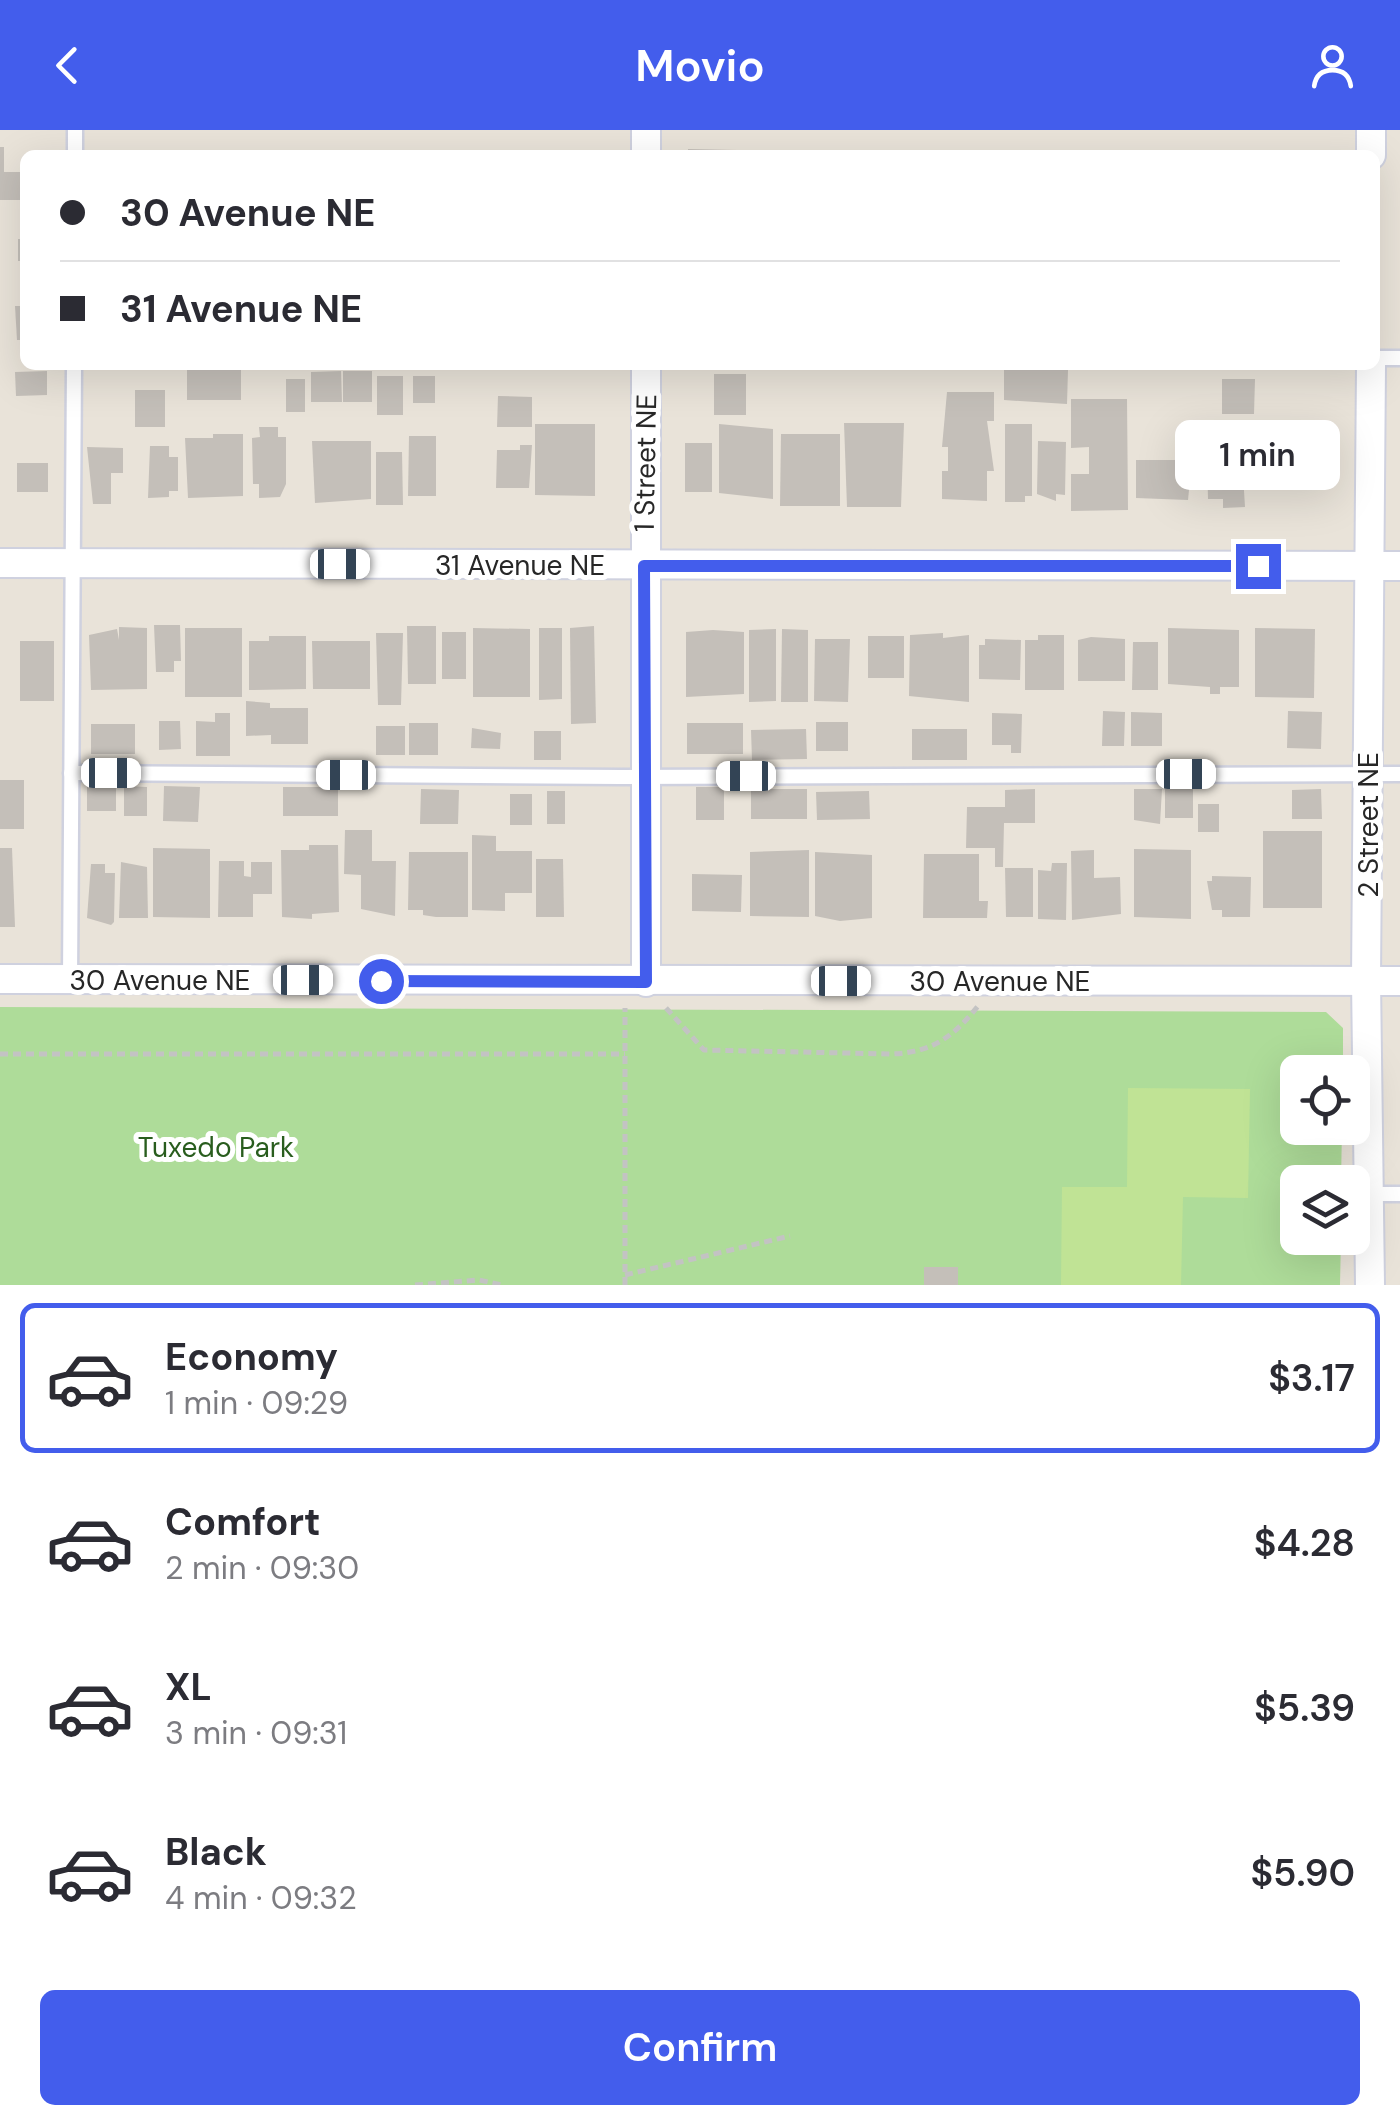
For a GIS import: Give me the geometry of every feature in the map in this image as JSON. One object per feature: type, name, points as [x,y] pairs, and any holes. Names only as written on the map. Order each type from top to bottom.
[{"type":"street","name":"1 Street NE","points":[[646,370],[646,982]]},
{"type":"street","name":"2 Street NE","points":[[1368,1165],[1371,370]]},
{"type":"street","name":"31 Avenue NE","points":[[0,563],[1400,566]]},
{"type":"street","name":"30 Avenue NE","points":[[0,979],[1400,980]]},
{"type":"street","name":"2 Street NE","points":[[1369,1255],[1370,1285]]},
{"type":"lane","points":[[70,980],[74,370]]},
{"type":"lane","points":[[72,773],[646,777],[1400,774]]},
{"type":"lane","points":[[1370,1194],[1400,1194]]},
{"type":"path","points":[[646,982],[704,1050],[892,1054],[922,1053],[939,1045],[963,1024],[997,981]]},
{"type":"path","points":[[624,1285],[626,1006]]},
{"type":"path","points":[[0,1054],[626,1054]]},
{"type":"path","points":[[624,1275],[790,1236]]},
{"type":"path","points":[[415,1285],[479,1280],[502,1285]]},
{"type":"green space","name":"Tuxedo Park","points":[[0,1007],[1326,1012],[1343,1028],[1343,1055],[1280,1055],[1280,1145],[1342,1145],[1341,1165],[1280,1165],[1280,1255],[1341,1255],[1340,1285],[0,1285]]},
{"type":"green space","points":[[1128,1088],[1250,1089],[1248,1198],[1183,1197],[1181,1285],[1061,1285],[1062,1187],[1127,1187]]},
{"type":"building","points":[[0,147],[4,147],[4,172],[20,172],[20,200],[0,200]]},
{"type":"building","points":[[15,306],[20,306],[20,340]]},
{"type":"building","points":[[187,370],[241,370],[241,400],[187,400]]},
{"type":"building","points":[[1004,370],[1068,370],[1067,404],[1004,400]]},
{"type":"building","points":[[47,371],[47,395],[16,396],[15,372]]},
{"type":"building","points":[[341,371],[342,402],[311,402],[311,372]]},
{"type":"building","points":[[343,371],[372,371],[372,402],[343,402]]},
{"type":"building","points":[[714,374],[746,374],[746,415],[714,415]]},
{"type":"building","points":[[377,376],[403,376],[403,415],[377,415]]},
{"type":"building","points":[[413,376],[435,376],[435,403],[413,403]]},
{"type":"building","points":[[286,379],[305,379],[305,412],[286,412]]},
{"type":"building","points":[[1222,379],[1255,379],[1254,414],[1222,414]]},
{"type":"building","points":[[135,390],[165,390],[165,427],[135,427]]},
{"type":"building","points":[[947,392],[994,392],[994,421],[987,421],[994,471],[987,471],[987,501],[942,499],[942,471],[948,471],[948,447],[942,447]]},
{"type":"building","points":[[498,396],[532,397],[532,427],[497,427]]},
{"type":"building","points":[[1071,399],[1127,399],[1128,510],[1071,511],[1071,474],[1089,474],[1089,447],[1071,448]]},
{"type":"building","points":[[844,423],[904,423],[901,507],[847,507]]},
{"type":"building","points":[[535,424],[595,424],[595,496],[535,495]]},
{"type":"building","points":[[719,424],[773,429],[773,499],[719,493]]},
{"type":"building","points":[[1005,424],[1032,424],[1032,496],[1025,496],[1025,502],[1005,502]]},
{"type":"building","points":[[259,427],[278,427],[278,437],[286,437],[286,484],[280,497],[259,498],[259,484],[253,484],[252,438],[260,437]]},
{"type":"building","points":[[213,434],[243,434],[243,496],[188,498],[185,438],[213,438]]},
{"type":"building","points":[[781,434],[840,434],[840,506],[780,506]]},
{"type":"building","points":[[409,436],[436,436],[436,496],[408,496]]},
{"type":"building","points":[[312,441],[371,441],[371,499],[315,503]]},
{"type":"building","points":[[1038,441],[1066,442],[1065,495],[1056,494],[1056,501],[1037,494]]},
{"type":"building","points":[[1222,442],[1241,442],[1245,507],[1223,508],[1223,499],[1208,499],[1207,456],[1223,456]]},
{"type":"building","points":[[685,443],[712,443],[712,492],[685,492]]},
{"type":"building","points":[[520,445],[532,445],[529,488],[496,488],[497,450],[520,450]]},
{"type":"building","points":[[150,446],[169,446],[169,457],[178,457],[178,491],[169,491],[169,497],[148,498]]},
{"type":"building","points":[[87,447],[123,448],[123,473],[111,473],[111,504],[93,504]]},
{"type":"building","points":[[376,452],[402,452],[403,505],[376,505]]},
{"type":"building","points":[[1136,460],[1192,460],[1188,500],[1136,498]]},
{"type":"building","points":[[17,463],[48,463],[48,492],[17,492]]},
{"type":"building","points":[[154,625],[180,625],[181,661],[174,661],[174,672],[156,672]]},
{"type":"building","points":[[407,626],[436,626],[436,684],[408,684]]},
{"type":"building","points":[[594,626],[596,723],[571,724],[570,628]]},
{"type":"building","points":[[119,627],[147,628],[147,689],[91,690],[89,635],[117,629],[119,640]]},
{"type":"building","points":[[185,628],[242,628],[242,697],[185,697]]},
{"type":"building","points":[[473,628],[530,629],[530,697],[473,697]]},
{"type":"building","points":[[539,628],[562,628],[562,699],[539,700]]},
{"type":"building","points":[[1168,628],[1239,630],[1239,687],[1220,687],[1220,694],[1210,694],[1210,687],[1168,684]]},
{"type":"building","points":[[1255,628],[1315,629],[1314,698],[1255,697]]},
{"type":"building","points":[[776,629],[776,701],[749,702],[749,630]]},
{"type":"building","points":[[782,629],[808,630],[808,702],[781,702]]},
{"type":"building","points":[[442,632],[466,632],[466,679],[442,679]]},
{"type":"building","points":[[686,632],[744,632],[744,694],[686,697]]},
{"type":"building","points":[[376,633],[403,633],[401,705],[378,705]]},
{"type":"building","points":[[943,633],[943,638],[969,635],[969,702],[909,696],[910,635]]},
{"type":"building","points":[[1038,635],[1064,635],[1064,690],[1025,690],[1025,640],[1038,640]]},
{"type":"building","points":[[269,636],[306,636],[306,689],[249,690],[249,641],[269,641]]},
{"type":"building","points":[[868,636],[904,636],[904,678],[868,678]]},
{"type":"building","points":[[815,639],[850,639],[848,702],[814,701]]},
{"type":"building","points":[[985,639],[1021,640],[1020,680],[979,679],[979,645],[985,645]]},
{"type":"building","points":[[1125,639],[1125,681],[1078,681],[1078,640]]},
{"type":"building","points":[[20,641],[54,641],[54,701],[20,701]]},
{"type":"building","points":[[312,641],[370,641],[370,689],[313,689]]},
{"type":"building","points":[[1133,642],[1158,642],[1158,690],[1132,690]]},
{"type":"building","points":[[246,701],[270,703],[270,708],[308,708],[308,744],[271,744],[271,735],[246,736]]},
{"type":"building","points":[[1103,711],[1125,712],[1124,746],[1102,746]]},
{"type":"building","points":[[1288,711],[1322,712],[1321,749],[1287,748]]},
{"type":"building","points":[[1131,712],[1162,713],[1162,746],[1131,746]]},
{"type":"building","points":[[215,713],[230,713],[230,756],[196,756],[196,721],[215,722]]},
{"type":"building","points":[[992,713],[1022,714],[1021,753],[1011,753],[1011,745],[992,745]]},
{"type":"building","points":[[159,721],[180,721],[181,749],[159,750]]},
{"type":"building","points":[[816,722],[848,722],[848,751],[816,751]]},
{"type":"building","points":[[409,723],[438,723],[438,755],[409,755]]},
{"type":"building","points":[[687,723],[743,723],[743,754],[687,754]]},
{"type":"building","points":[[91,724],[135,724],[135,754],[91,754]]},
{"type":"building","points":[[376,726],[405,726],[405,755],[376,755]]},
{"type":"building","points":[[472,728],[501,733],[500,749],[471,748]]},
{"type":"building","points":[[806,729],[807,759],[752,760],[751,730]]},
{"type":"building","points":[[912,729],[967,729],[967,760],[912,760]]},
{"type":"building","points":[[534,731],[561,731],[561,760],[534,760]]},
{"type":"building","points":[[0,780],[24,780],[24,829],[0,829]]},
{"type":"building","points":[[87,786],[116,787],[116,811],[87,811]]},
{"type":"building","points":[[124,786],[147,787],[147,816],[124,816]]},
{"type":"building","points":[[164,786],[200,787],[198,822],[163,821]]},
{"type":"building","points":[[283,787],[338,787],[338,816],[283,816]]},
{"type":"building","points":[[696,787],[724,787],[724,820],[696,820]]},
{"type":"building","points":[[1165,788],[1193,788],[1193,818],[1165,818]]},
{"type":"building","points":[[421,789],[459,790],[458,824],[420,824]]},
{"type":"building","points":[[751,789],[807,789],[807,819],[751,819]]},
{"type":"building","points":[[1035,789],[1035,823],[1004,823],[1003,867],[995,867],[995,848],[966,848],[967,807],[1005,807],[1005,790]]},
{"type":"building","points":[[1134,789],[1162,789],[1160,824],[1134,820]]},
{"type":"building","points":[[1321,789],[1322,819],[1292,819],[1292,790]]},
{"type":"building","points":[[547,791],[565,791],[565,824],[547,824]]},
{"type":"building","points":[[869,791],[870,819],[817,820],[816,792]]},
{"type":"building","points":[[510,794],[532,794],[532,825],[510,825]]},
{"type":"building","points":[[1198,804],[1219,804],[1219,832],[1198,832]]},
{"type":"building","points":[[345,830],[372,830],[372,861],[396,861],[395,916],[361,909],[361,875],[344,874]]},
{"type":"building","points":[[1263,831],[1322,831],[1322,908],[1263,908]]},
{"type":"building","points":[[472,835],[496,836],[496,851],[532,851],[532,893],[505,893],[505,911],[472,910]]},
{"type":"building","points":[[309,845],[338,845],[339,912],[312,914],[312,919],[282,917],[281,850],[309,850]]},
{"type":"building","points":[[0,848],[12,848],[15,927],[0,927]]},
{"type":"building","points":[[153,848],[210,849],[210,918],[153,917]]},
{"type":"building","points":[[1134,849],[1191,850],[1191,919],[1134,917]]},
{"type":"building","points":[[809,850],[809,917],[750,916],[750,852]]},
{"type":"building","points":[[1094,850],[1094,878],[1120,877],[1121,914],[1072,920],[1071,851]]},
{"type":"building","points":[[409,852],[468,852],[468,917],[436,917],[423,915],[423,910],[408,910]]},
{"type":"building","points":[[815,852],[872,855],[872,918],[840,921],[815,916]]},
{"type":"building","points":[[924,854],[979,854],[979,901],[988,901],[987,918],[923,918]]},
{"type":"building","points":[[536,859],[563,859],[564,917],[536,917]]},
{"type":"building","points":[[219,861],[244,861],[244,876],[251,877],[251,862],[272,862],[272,894],[253,894],[253,917],[218,917]]},
{"type":"building","points":[[121,862],[147,867],[148,918],[119,918]]},
{"type":"building","points":[[1052,863],[1067,863],[1066,920],[1038,919],[1038,870],[1051,871]]},
{"type":"building","points":[[91,864],[105,864],[105,873],[115,873],[111,925],[87,918]]},
{"type":"building","points":[[1005,868],[1033,868],[1033,917],[1006,917]]},
{"type":"building","points":[[692,874],[742,875],[741,912],[692,911]]},
{"type":"building","points":[[1212,876],[1251,877],[1250,917],[1222,917],[1222,910],[1212,910],[1207,881],[1212,881]]},
{"type":"building","points":[[924,1267],[958,1267],[958,1285],[924,1285]]},
{"type":"route","points":[[381,981],[646,982],[644,566],[1258,566]]}]
